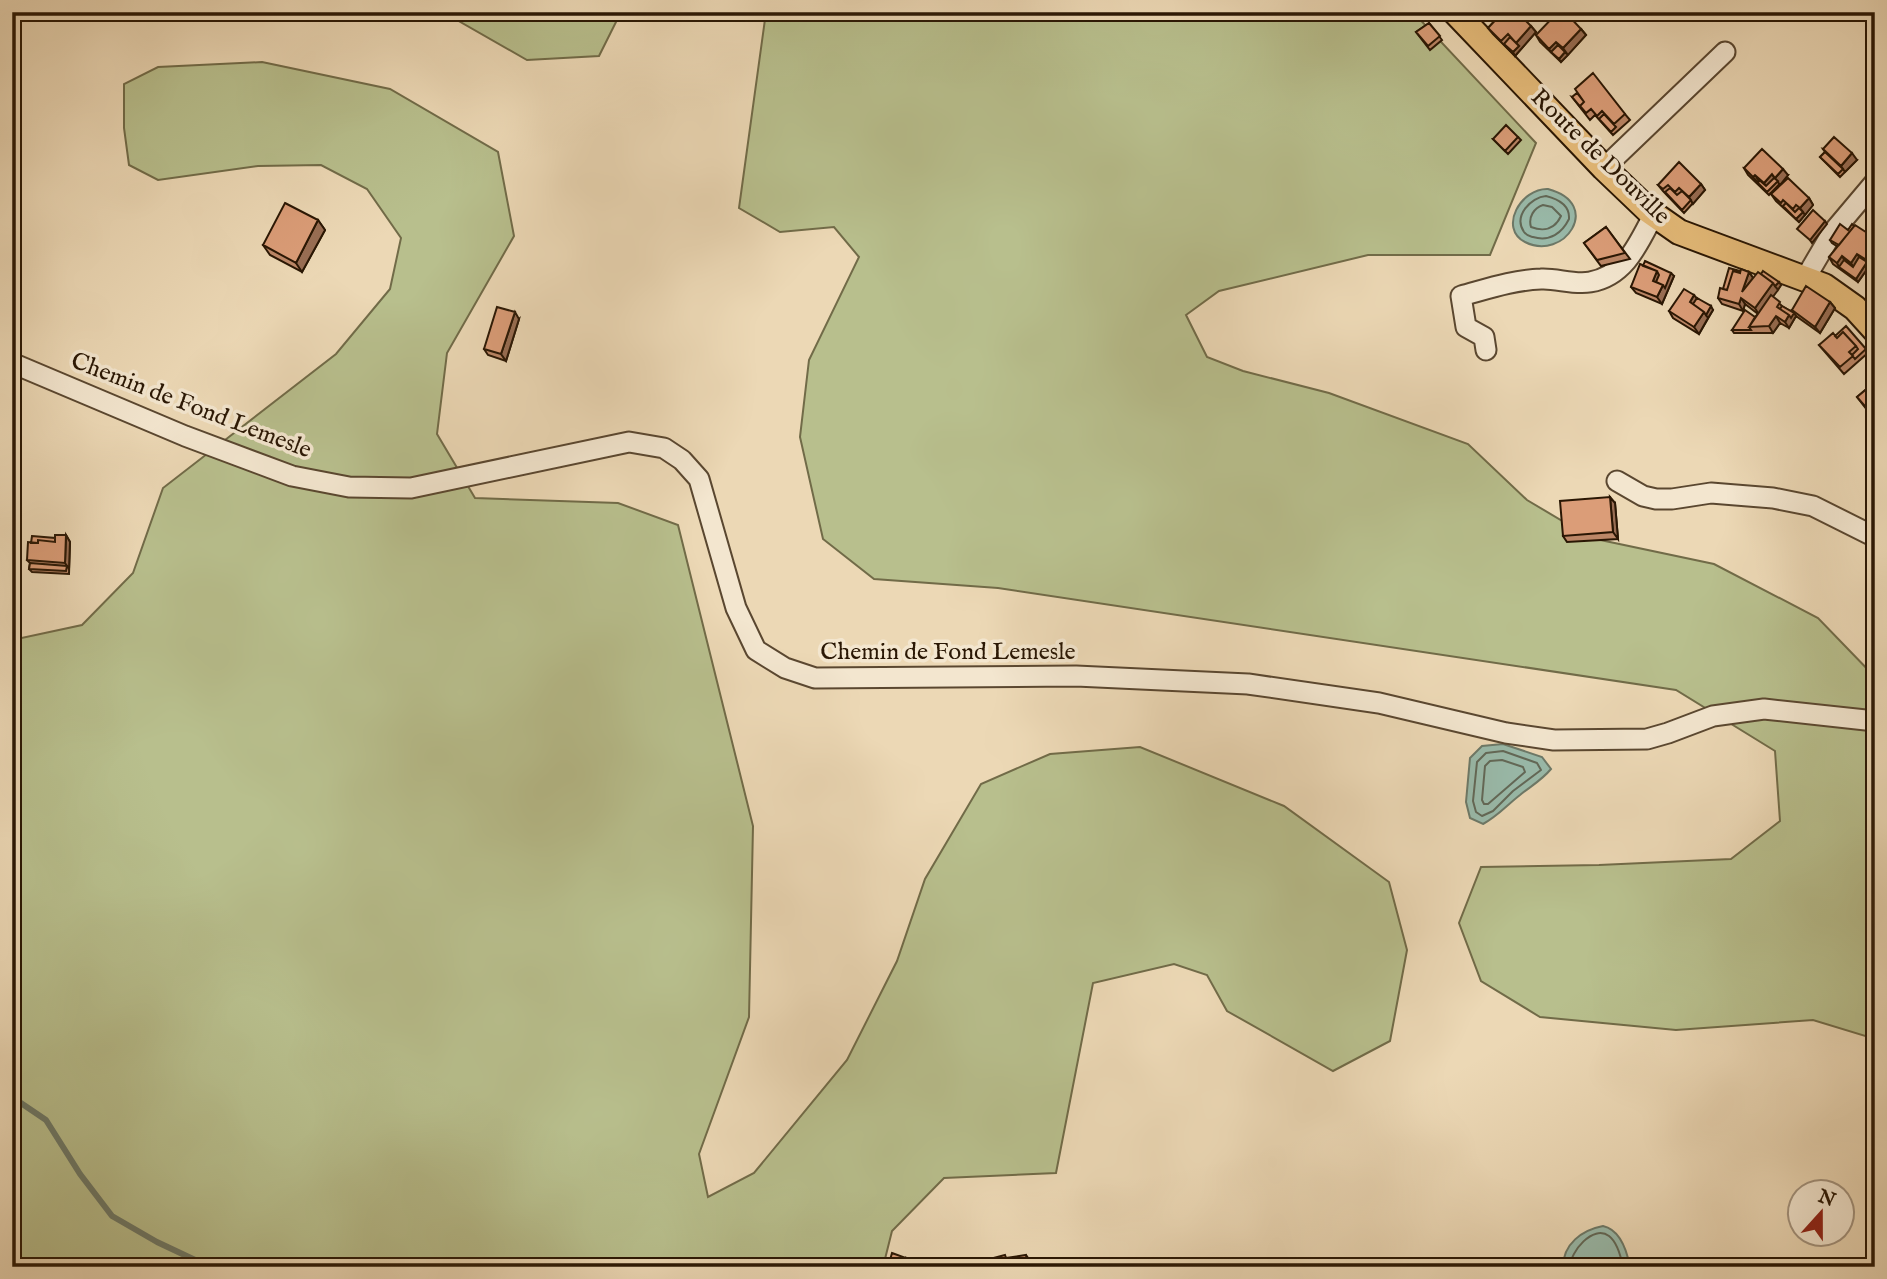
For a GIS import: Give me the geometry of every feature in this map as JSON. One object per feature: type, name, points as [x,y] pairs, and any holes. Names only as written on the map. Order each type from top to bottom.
[{"type":"main road","name":"Route de Douville","points":[[1455,12],[1604,168],[1654,214],[1679,232],[1824,286],[1854,308],[1875,330]]},
{"type":"street","points":[[1604,168],[1725,52]]},
{"type":"street","points":[[1805,279],[1832,233],[1875,183]]},
{"type":"street","points":[[1486,350],[1483,337],[1466,327],[1461,296],[1500,285],[1542,279],[1589,282],[1608,275],[1630,259],[1654,214]]},
{"type":"street","name":"Chemin de Fond Lemesle","points":[[12,363],[185,436],[292,476],[349,487],[411,488],[629,442],[664,448],[682,460],[699,479],[736,608],[756,650],[785,667],[815,678],[1076,677],[1248,684],[1379,703],[1506,733],[1555,740],[1647,739],[1713,716],[1764,709],[1875,721]]},
{"type":"street","points":[[1617,481],[1643,496],[1656,499],[1711,493],[1773,498],[1812,506],[1875,537]]},
{"type":"green space","points":[[443,12],[621,12],[599,56],[527,60]]},
{"type":"green space","points":[[766,12],[1413,12],[1536,143],[1490,255],[1368,255],[1219,291],[1186,315],[1207,357],[1243,371],[1329,393],[1468,444],[1527,500],[1591,538],[1714,564],[1818,618],[1875,677],[1875,1039],[1813,1020],[1676,1030],[1540,1017],[1481,981],[1459,923],[1481,867],[1731,859],[1780,821],[1775,751],[1676,690],[998,588],[874,579],[823,539],[800,437],[809,360],[859,257],[834,227],[780,232],[739,208]]},
{"type":"green space","points":[[262,62],[390,89],[498,152],[514,236],[447,353],[437,434],[475,498],[618,503],[678,525],[753,826],[749,1017],[699,1154],[708,1197],[754,1173],[847,1060],[897,961],[925,879],[981,784],[1050,754],[1140,747],[1284,806],[1389,882],[1407,950],[1390,1041],[1333,1071],[1227,1011],[1207,975],[1174,964],[1093,983],[1056,1173],[944,1178],[892,1231],[883,1267],[12,1267],[12,640],[82,625],[133,573],[163,488],[336,354],[390,289],[401,238],[367,189],[321,165],[258,166],[158,180],[129,165],[124,128],[124,84],[158,67]]},
{"type":"water","points":[[1548,189],[1565,196],[1574,206],[1576,218],[1572,229],[1564,238],[1553,244],[1539,246],[1525,242],[1517,236],[1513,228],[1516,210],[1529,195]]},
{"type":"water","points":[[1503,744],[1542,757],[1551,769],[1483,824],[1470,818],[1466,802],[1470,758],[1482,746]]},
{"type":"water","points":[[1603,1226],[1619,1237],[1630,1267],[1563,1267],[1566,1251],[1575,1239]]},
{"type":"building","points":[[1503,12],[1517,12],[1531,26],[1516,43],[1508,34],[1501,41],[1488,28]]},
{"type":"building","points":[[1558,12],[1565,16],[1567,14],[1581,29],[1563,48],[1556,42],[1549,49],[1536,35]]},
{"type":"building","points":[[1429,23],[1440,36],[1428,46],[1416,32]]},
{"type":"building","points":[[1510,37],[1519,46],[1513,52],[1504,44]]},
{"type":"building","points":[[1558,45],[1565,52],[1559,59],[1551,52]]},
{"type":"building","points":[[1593,73],[1625,114],[1614,124],[1602,111],[1597,116],[1591,109],[1586,113],[1580,106],[1584,102],[1575,89]]},
{"type":"building","points":[[1577,93],[1584,102],[1580,106],[1582,109],[1572,97]]},
{"type":"building","points":[[1604,114],[1616,127],[1611,132],[1599,119]]},
{"type":"building","points":[[1506,125],[1518,137],[1505,151],[1493,139]]},
{"type":"building","points":[[1834,137],[1852,153],[1841,166],[1823,149]]},
{"type":"building","points":[[1762,149],[1783,169],[1775,178],[1772,174],[1764,183],[1744,168]]},
{"type":"building","points":[[1825,152],[1843,169],[1838,174],[1820,157]]},
{"type":"building","points":[[1679,162],[1701,184],[1689,197],[1679,188],[1675,192],[1668,185],[1663,189],[1658,185]]},
{"type":"building","points":[[1757,178],[1766,186],[1774,178],[1778,181],[1767,192]]},
{"type":"building","points":[[1788,178],[1809,198],[1800,208],[1796,205],[1793,209],[1771,194]]},
{"type":"building","points":[[1670,188],[1677,195],[1682,191],[1691,200],[1682,210],[1665,192]]},
{"type":"building","points":[[285,203],[318,220],[296,263],[263,245]]},
{"type":"building","points":[[1786,203],[1795,212],[1799,208],[1803,212],[1796,219],[1783,206]]},
{"type":"building","points":[[1813,210],[1825,221],[1810,240],[1797,229]]},
{"type":"building","points":[[1840,224],[1848,230],[1852,224],[1854,226],[1839,245],[1830,240]]},
{"type":"building","points":[[1855,225],[1875,238],[1875,245],[1865,259],[1857,254],[1851,263],[1842,256],[1837,263],[1829,257]]},
{"type":"building","points":[[1606,227],[1625,253],[1597,260],[1584,243]]},
{"type":"building","points":[[1859,257],[1867,262],[1856,279],[1839,267],[1844,260],[1853,267]]},
{"type":"building","points":[[1645,261],[1671,273],[1665,288],[1656,282],[1659,275],[1657,271],[1643,266]]},
{"type":"building","points":[[1640,264],[1657,271],[1653,281],[1663,285],[1657,297],[1631,287]]},
{"type":"building","points":[[1729,268],[1740,273],[1733,271],[1727,290],[1723,289]]},
{"type":"building","points":[[1741,269],[1749,272],[1742,292],[1758,272],[1773,283],[1755,308],[1741,298],[1739,304],[1718,298],[1720,288],[1727,290],[1733,271],[1740,273]]},
{"type":"building","points":[[1763,271],[1779,282],[1775,286],[1761,274]]},
{"type":"building","points":[[1806,286],[1830,302],[1815,327],[1792,310]]},
{"type":"building","points":[[1684,289],[1694,295],[1690,302],[1704,312],[1694,327],[1669,311]]},
{"type":"building","points":[[1771,295],[1780,302],[1777,307],[1789,315],[1785,322],[1776,316],[1769,326],[1749,327]]},
{"type":"building","points":[[1697,298],[1711,306],[1706,315],[1693,304]]},
{"type":"building","points":[[1782,306],[1794,313],[1791,318],[1780,309]]},
{"type":"building","points":[[497,307],[515,312],[501,354],[484,349]]},
{"type":"building","points":[[1745,310],[1755,317],[1749,327],[1751,330],[1732,330]]},
{"type":"building","points":[[1846,326],[1866,349],[1855,359],[1852,355],[1858,349],[1856,346],[1843,332],[1837,338],[1835,336]]},
{"type":"building","points":[[1843,332],[1856,346],[1849,352],[1853,356],[1840,367],[1819,345],[1833,333],[1837,338]]},
{"type":"building","points":[[1875,382],[1875,408],[1870,412],[1857,397]]},
{"type":"building","points":[[1610,497],[1613,532],[1563,536],[1560,501]]},
{"type":"building","points":[[55,535],[66,535],[65,563],[27,560],[28,542],[55,542]]},
{"type":"building","points":[[32,536],[55,538],[55,542],[38,540],[38,543],[31,543]]},
{"type":"building","points":[[30,563],[67,566],[66,571],[29,569]]},
{"type":"building","points":[[1874,799],[1875,823],[1871,823]]},
{"type":"building","points":[[892,1253],[906,1258],[903,1267],[888,1267]]},
{"type":"building","points":[[1005,1255],[1006,1258],[1026,1255],[1028,1267],[982,1267],[982,1261]]},
{"type":"building","points":[[908,1261],[919,1264],[919,1267],[906,1267]]},
{"type":"waterway","points":[[12,1097],[46,1120],[80,1174],[112,1216],[157,1242],[210,1267]]}]
